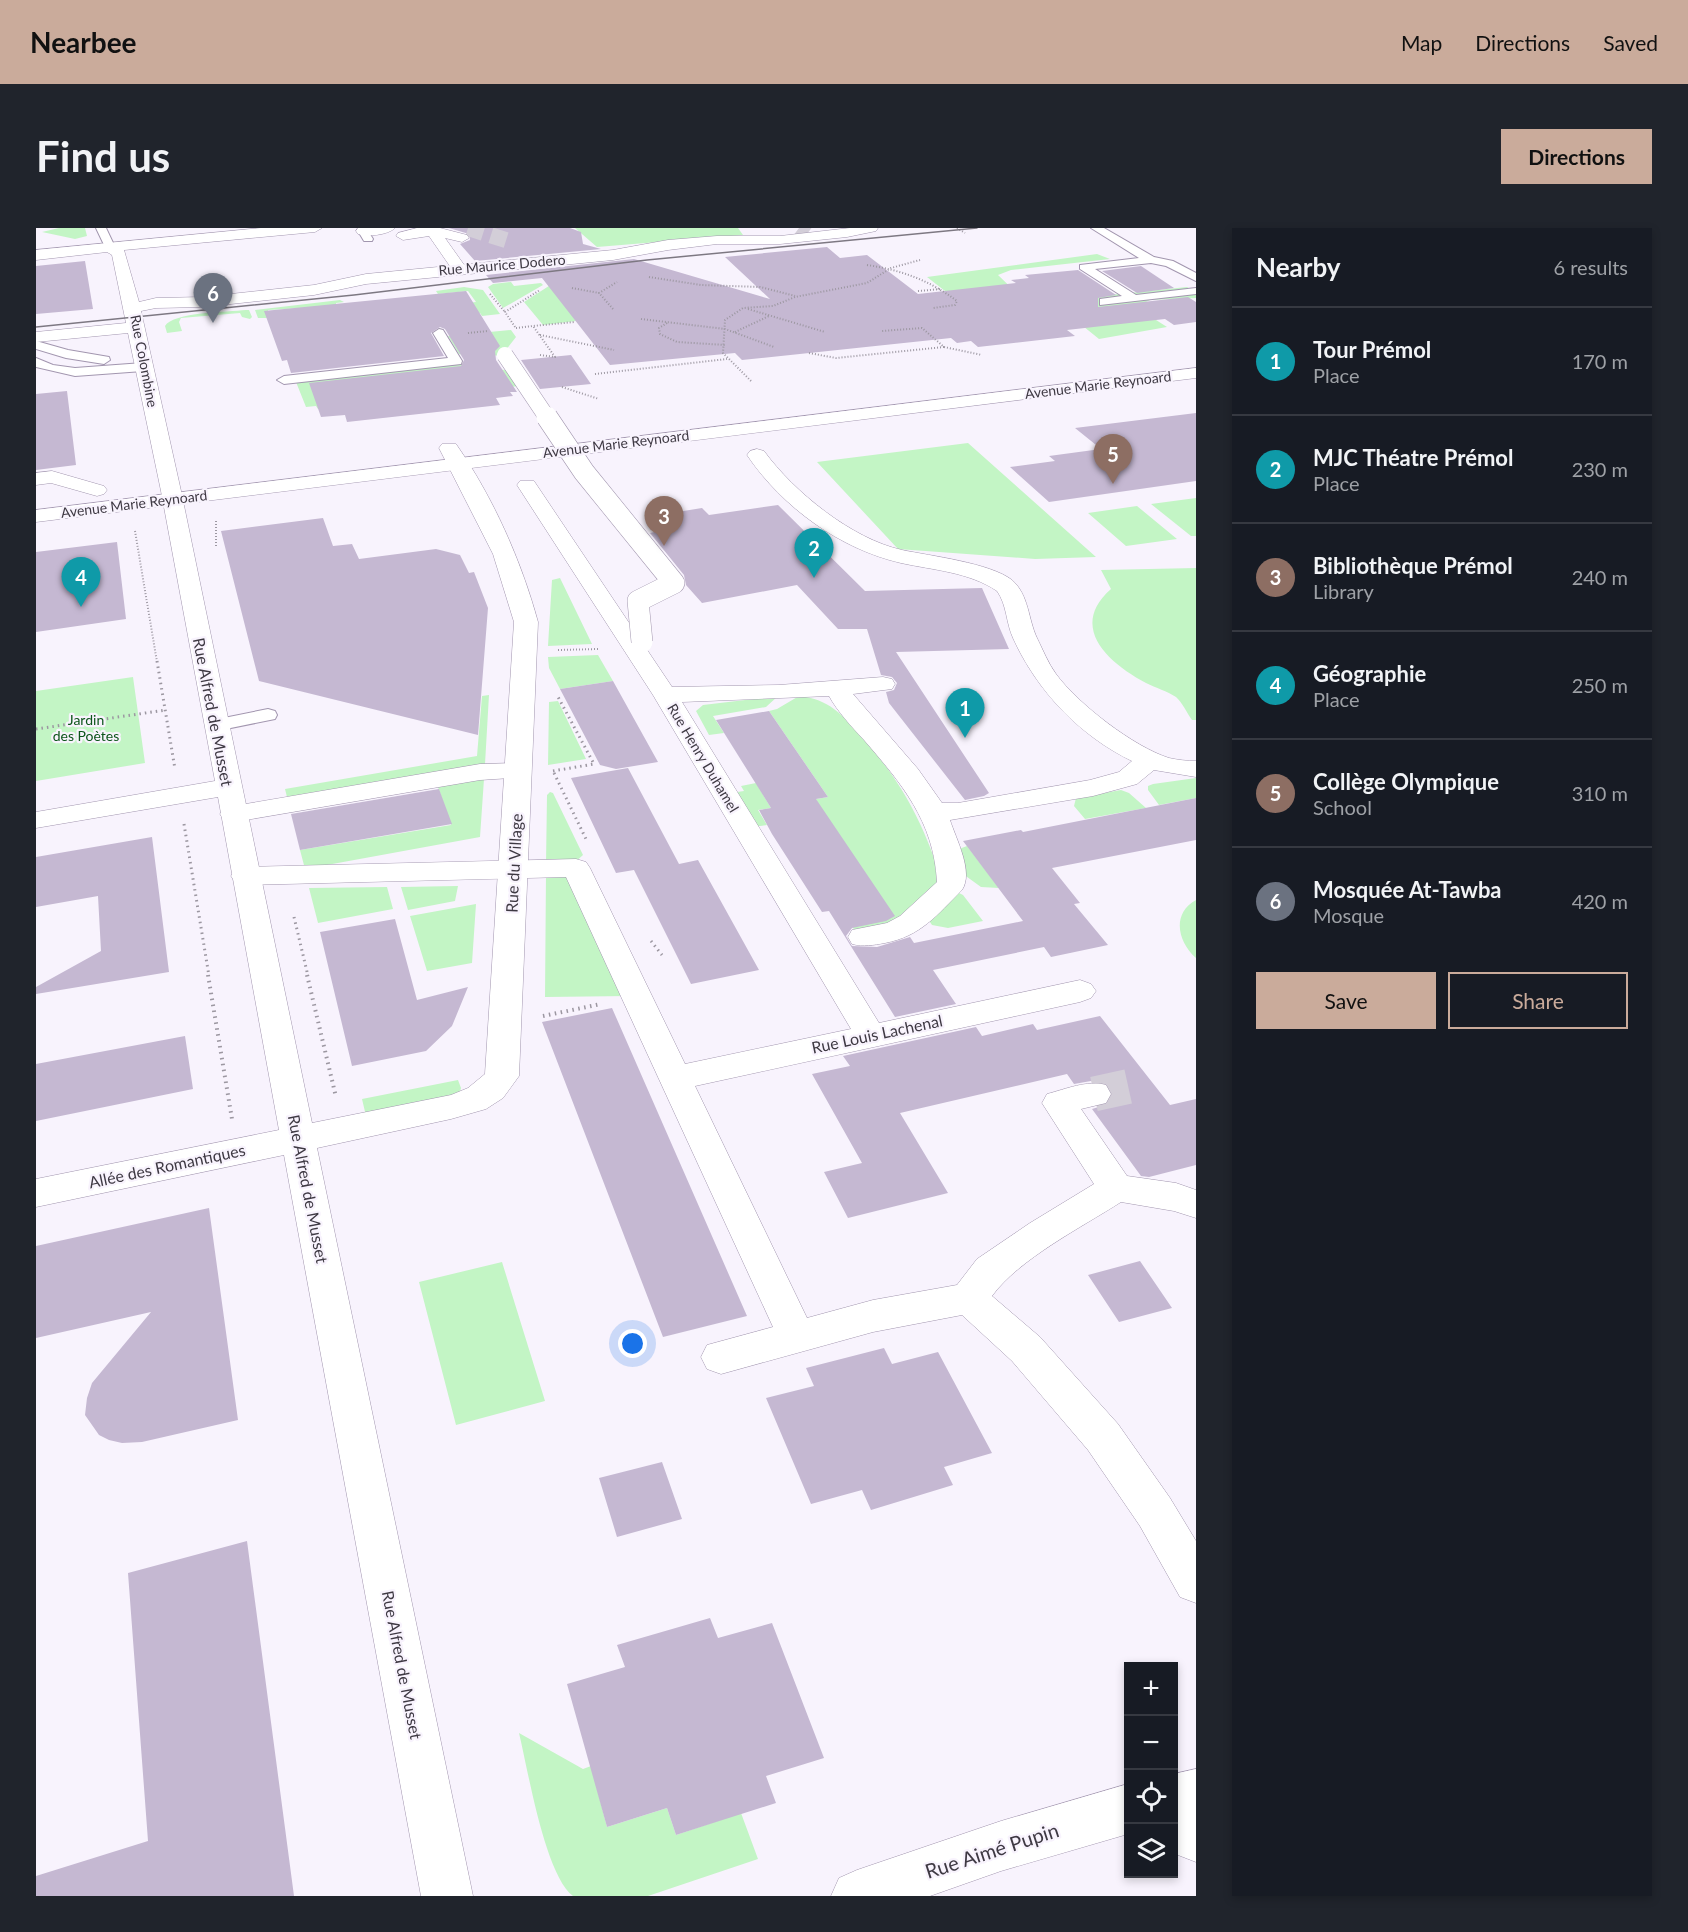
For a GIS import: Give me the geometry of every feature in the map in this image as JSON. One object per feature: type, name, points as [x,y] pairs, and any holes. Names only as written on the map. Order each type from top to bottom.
[{"type":"street","points":[[36,255],[229,232],[315,228]]},
{"type":"street","points":[[365,232],[388,228]]},
{"type":"street","name":"Rue Maurice Dodero","points":[[134,308],[156,303],[203,302],[314,290],[366,279],[612,255],[668,245],[725,240],[780,240],[840,234],[871,228]]},
{"type":"street","points":[[403,236],[411,233],[438,238],[464,237]]},
{"type":"street","points":[[438,238],[459,269]]},
{"type":"street","name":"Rue Colombine","points":[[110,247],[119,253],[129,300],[134,308],[135,327],[170,491]]},
{"type":"street","points":[[36,337],[135,327]]},
{"type":"street","points":[[505,355],[584,472],[674,583],[638,601],[638,645]]},
{"type":"street","name":"Avenue Marie Reynoard","points":[[36,516],[170,491],[453,456],[1196,356]]},
{"type":"street","name":"Avenue Marie Reynoard","points":[[453,456],[1196,373]]},
{"type":"street","points":[[757,455],[765,469],[800,498],[838,527],[870,547],[980,574],[1003,584],[1013,597],[1039,682],[1117,742],[1149,761],[1179,770],[1196,769]]},
{"type":"street","name":"Rue du Village","points":[[298,1139],[477,1100],[493,1090],[502,1076],[526,622],[515,580],[493,530],[453,456]]},
{"type":"street","name":"Avenue Marie Reynoard","points":[[36,479],[52,477],[97,490]]},
{"type":"street","name":"Rue Henry Duhamel","points":[[527,485],[638,645],[665,694],[871,1036]]},
{"type":"street","name":"Avenue Marie Reynoard","points":[[36,498],[97,490],[170,491]]},
{"type":"street","name":"Rue Alfred de Musset","points":[[170,491],[447,1896]]},
{"type":"street","points":[[665,694],[838,689],[883,684]]},
{"type":"street","points":[[838,689],[846,704],[909,775],[934,812],[951,867],[952,884],[911,924],[895,931],[863,937]]},
{"type":"street","points":[[934,812],[958,811],[1093,788],[1128,778],[1149,761]]},
{"type":"street","points":[[36,819],[231,801],[480,772],[518,771]]},
{"type":"street","points":[[245,876],[576,868],[796,1335]]},
{"type":"street","name":"Rue Louis Lachenal","points":[[675,1078],[1080,991]]},
{"type":"street","points":[[1094,1094],[1059,1103],[1116,1188]]},
{"type":"street","name":"Allée des Romantiques","points":[[36,1193],[298,1139]]},
{"type":"street","points":[[721,1357],[873,1316],[969,1298],[990,1270],[1043,1233],[1116,1188],[1176,1197],[1196,1204]]},
{"type":"street","points":[[969,1298],[1026,1349],[1102,1437],[1155,1512],[1196,1582]]},
{"type":"street","name":"Rue Aimé Pupin","points":[[857,1896],[1001,1846],[1124,1810]]},
{"type":"lane","points":[[101,228],[110,247]]},
{"type":"lane","points":[[1096,228],[1151,260]]},
{"type":"lane","points":[[1132,298],[1084,267],[1151,260],[1169,263],[1183,270],[1196,281]]},
{"type":"lane","points":[[1183,270],[1196,271]]},
{"type":"lane","points":[[1104,302],[1196,291]]},
{"type":"lane","points":[[284,380],[456,361],[439,333]]},
{"type":"lane","points":[[36,345],[89,358],[143,365]]},
{"type":"lane","points":[[36,362],[47,368],[63,372],[143,365]]},
{"type":"lane","points":[[216,725],[268,715]]},
{"type":"path","points":[[957,228],[965,233]]},
{"type":"path","points":[[751,381],[723,353],[724,321],[743,308],[773,306],[795,297],[867,283],[891,268],[920,260]]},
{"type":"path","points":[[867,265],[891,268],[933,282],[957,301],[955,305],[933,308]]},
{"type":"path","points":[[640,276],[702,285],[750,284],[776,288],[795,297]]},
{"type":"path","points":[[599,293],[623,278]]},
{"type":"path","points":[[570,287],[599,293],[613,309]]},
{"type":"path","points":[[505,355],[520,338],[506,312],[542,289]]},
{"type":"path","points":[[918,291],[941,289]]},
{"type":"path","points":[[743,308],[825,332]]},
{"type":"path","points":[[734,332],[770,316]]},
{"type":"path","points":[[641,318],[724,329],[774,347]]},
{"type":"path","points":[[536,354],[555,357],[533,326],[574,322]]},
{"type":"path","points":[[667,323],[659,328],[660,334],[676,342],[725,345]]},
{"type":"path","points":[[882,331],[922,328],[944,346]]},
{"type":"path","points":[[539,335],[614,350]]},
{"type":"path","points":[[809,353],[836,358],[944,346],[982,355]]},
{"type":"path","points":[[595,374],[728,359]]},
{"type":"path","points":[[133,524],[142,562],[176,773]]},
{"type":"path","points":[[549,651],[595,649]]},
{"type":"path","points":[[522,695],[559,695],[594,764],[552,771]]},
{"type":"path","points":[[36,729],[166,710]]},
{"type":"path","points":[[184,823],[233,1128]]},
{"type":"path","points":[[545,1015],[637,996]]},
{"type":"green space","points":[[59,228],[85,228],[87,236],[75,239],[42,232]]},
{"type":"green space","points":[[575,228],[738,228],[743,235],[597,247]]},
{"type":"green space","points":[[1097,254],[1110,259],[1011,270],[998,275],[1022,298],[963,305],[927,277]]},
{"type":"green space","points":[[511,282],[514,286],[541,283],[543,285],[503,308],[488,287],[493,284]]},
{"type":"green space","points":[[552,284],[576,321],[543,325],[524,302]]},
{"type":"green space","points":[[464,287],[483,290],[500,314],[482,316],[480,313],[474,314],[467,303],[476,302],[468,291],[438,294],[436,291]]},
{"type":"green space","points":[[1187,287],[1196,292],[1196,298],[1150,300],[1142,304],[1142,311],[1167,327],[1099,339],[1052,301]]},
{"type":"green space","points":[[340,300],[344,302],[336,303],[336,306],[268,310],[270,318],[258,318],[255,310]]},
{"type":"green space","points":[[249,310],[252,317],[250,319],[242,317],[240,313],[181,318],[179,322],[182,331],[167,333],[165,326],[170,321],[189,315]]},
{"type":"green space","points":[[511,330],[516,337],[502,355],[478,357],[459,354],[448,336]]},
{"type":"green space","points":[[469,363],[509,371],[519,386],[318,409],[316,406],[306,407],[296,382]]},
{"type":"green space","points":[[968,443],[1096,557],[1035,559],[898,549],[817,462]]},
{"type":"green space","points":[[1196,498],[1196,536],[1191,536],[1151,504]]},
{"type":"green space","points":[[1137,506],[1177,539],[1126,546],[1088,513]]},
{"type":"green space","points":[[1196,568],[1196,720],[1192,720],[1176,697],[1132,675],[1107,654],[1098,643],[1093,630],[1093,617],[1099,603],[1111,589],[1101,570]]},
{"type":"green space","points":[[560,578],[592,644],[548,646],[552,580]]},
{"type":"green space","points":[[598,655],[613,681],[560,689],[549,668],[548,657]]},
{"type":"green space","name":"Jardin des Poètes","points":[[133,677],[145,763],[36,781],[36,691]]},
{"type":"green space","points":[[489,695],[485,764],[287,797],[285,789],[477,756],[482,696]]},
{"type":"green space","points":[[778,696],[766,707],[713,716],[724,733],[709,735],[696,711],[703,705]]},
{"type":"green space","points":[[799,696],[827,704],[842,715],[889,770],[910,804],[928,841],[942,881],[914,915],[857,934],[841,909],[816,799],[828,797],[769,711]]},
{"type":"green space","points":[[558,701],[586,759],[548,765],[549,702]]},
{"type":"green space","points":[[1196,778],[1196,798],[1159,805],[1148,790],[1148,786],[1153,784]]},
{"type":"green space","points":[[484,779],[480,837],[305,869],[300,850],[451,825],[438,787]]},
{"type":"green space","points":[[756,783],[771,808],[758,810],[767,825],[752,827],[731,793],[744,791],[741,786]]},
{"type":"green space","points":[[1121,790],[1129,793],[1146,808],[1085,819],[1074,806],[1076,798]]},
{"type":"green space","points":[[550,792],[553,793],[583,855],[574,863],[546,864],[547,795]]},
{"type":"green space","points":[[967,846],[999,888],[981,887],[963,874],[959,849]]},
{"type":"green space","points":[[546,873],[573,873],[629,996],[545,997]]},
{"type":"green space","points":[[458,886],[455,901],[408,910],[401,887]]},
{"type":"green space","points":[[387,887],[393,909],[318,923],[309,888]]},
{"type":"green space","points":[[957,892],[963,895],[983,921],[948,928],[932,925],[928,919]]},
{"type":"green space","points":[[1196,900],[1196,958],[1181,936],[1180,920],[1188,906]]},
{"type":"green space","points":[[476,904],[472,963],[427,971],[410,916]]},
{"type":"green space","points":[[458,1080],[461,1088],[459,1095],[366,1116],[362,1099]]},
{"type":"green space","points":[[502,1262],[545,1401],[456,1425],[419,1282]]},
{"type":"green space","points":[[519,1733],[583,1769],[591,1766],[607,1827],[667,1808],[676,1835],[741,1813],[758,1859],[648,1896],[573,1896],[554,1867],[546,1845]]},
{"type":"building","points":[[449,228],[570,228],[581,232],[583,244],[601,249],[475,261],[460,244],[470,240],[469,234]]},
{"type":"building","points":[[827,247],[840,258],[867,255],[918,294],[1016,283],[1011,280],[1029,278],[1025,275],[1078,270],[1116,295],[1098,298],[1098,307],[1188,297],[1196,302],[1196,322],[1174,325],[1165,319],[1067,330],[1075,336],[978,347],[971,341],[957,343],[951,338],[742,360],[735,353],[610,365],[542,278],[493,283],[486,275],[634,259],[770,299],[725,257]]},
{"type":"building","points":[[85,261],[93,309],[36,314],[36,266]]},
{"type":"building","points":[[1141,266],[1174,288],[1137,293],[1102,271]]},
{"type":"building","points":[[466,291],[500,346],[495,351],[496,360],[517,392],[510,392],[513,396],[496,398],[500,405],[347,422],[345,415],[321,417],[309,383],[461,366],[464,360],[445,329],[440,327],[431,333],[444,356],[291,373],[287,360],[282,361],[264,311]]},
{"type":"building","points":[[571,355],[591,384],[540,389],[521,360]]},
{"type":"building","points":[[67,391],[76,465],[36,470],[36,394]]},
{"type":"building","points":[[1196,413],[1196,481],[1049,502],[1010,467],[1055,461],[1049,456],[1101,449],[1075,428]]},
{"type":"building","points":[[778,505],[865,591],[982,588],[1009,649],[896,652],[989,793],[965,800],[889,703],[886,692],[894,690],[897,683],[892,677],[881,675],[867,629],[838,629],[797,585],[702,603],[686,585],[684,575],[650,533],[659,531],[646,517],[702,508],[709,515]]},
{"type":"building","points":[[323,518],[333,546],[352,544],[359,559],[436,549],[460,555],[469,573],[474,572],[488,608],[478,735],[259,681],[221,531]]},
{"type":"building","points":[[117,542],[126,619],[36,632],[36,552]]},
{"type":"building","points":[[613,681],[658,762],[616,769],[600,765],[560,689]]},
{"type":"building","points":[[769,711],[828,797],[816,799],[895,916],[886,921],[852,928],[846,936],[852,946],[877,947],[910,937],[914,943],[1023,921],[963,841],[1021,830],[1023,832],[1196,798],[1196,840],[1052,868],[1080,903],[1074,904],[1108,945],[1051,957],[1044,947],[933,970],[956,1004],[895,1017],[829,911],[822,912],[772,834],[759,810],[771,808],[716,720]]},
{"type":"building","points":[[628,768],[679,864],[698,860],[759,970],[691,984],[634,870],[616,873],[571,778]]},
{"type":"building","points":[[439,789],[452,824],[300,850],[291,814]]},
{"type":"building","points":[[152,837],[169,972],[36,994],[36,987],[101,951],[98,896],[36,907],[36,857]]},
{"type":"building","points":[[395,919],[417,1000],[468,987],[452,1026],[426,1051],[352,1066],[320,932]]},
{"type":"building","points":[[612,1008],[747,1316],[663,1337],[542,1022]]},
{"type":"building","points":[[1100,1016],[1170,1105],[1196,1099],[1196,1165],[1149,1177],[1141,1176],[1092,1109],[1108,1104],[1113,1095],[1108,1084],[1091,1081],[1074,1084],[1067,1074],[900,1113],[948,1193],[848,1218],[824,1172],[862,1163],[812,1074],[850,1066],[843,1056],[976,1027],[982,1036],[1033,1024],[1037,1030]]},
{"type":"building","points":[[185,1036],[193,1089],[36,1121],[36,1064]]},
{"type":"building","points":[[209,1208],[238,1420],[142,1442],[122,1443],[109,1440],[99,1435],[85,1415],[87,1398],[92,1383],[151,1312],[36,1338],[36,1246]]},
{"type":"building","points":[[1140,1261],[1172,1308],[1119,1322],[1088,1275]]},
{"type":"building","points":[[884,1348],[892,1364],[938,1352],[992,1453],[944,1467],[953,1485],[871,1510],[862,1490],[811,1504],[766,1398],[814,1386],[806,1368]]},
{"type":"building","points":[[662,1462],[682,1519],[617,1537],[599,1478]]},
{"type":"building","points":[[247,1541],[294,1896],[36,1896],[36,1876],[148,1841],[128,1573]]},
{"type":"building","points":[[710,1618],[718,1638],[772,1623],[824,1758],[766,1776],[776,1803],[676,1835],[667,1808],[607,1827],[567,1684],[625,1667],[617,1645]]},
{"type":"tunnel","points":[[468,228],[512,242]]},
{"type":"tunnel","points":[[799,228],[807,234]]},
{"type":"tunnel","points":[[1094,1094],[1135,1085]]},
{"type":"tram line","points":[[36,327],[354,295],[647,260],[977,228]]},
{"type":"place","name":"Mosquée At-Tawba","points":[[213,323]]},
{"type":"place","name":"Collège Olympique","points":[[1113,484]]},
{"type":"place","name":"Bibliothèque Prémol","points":[[664,546]]},
{"type":"place","name":"MJC Théatre Prémol","points":[[814,578]]},
{"type":"place","name":"Géographie","points":[[81,607]]},
{"type":"place","name":"Tour Prémol","points":[[965,738]]}]
